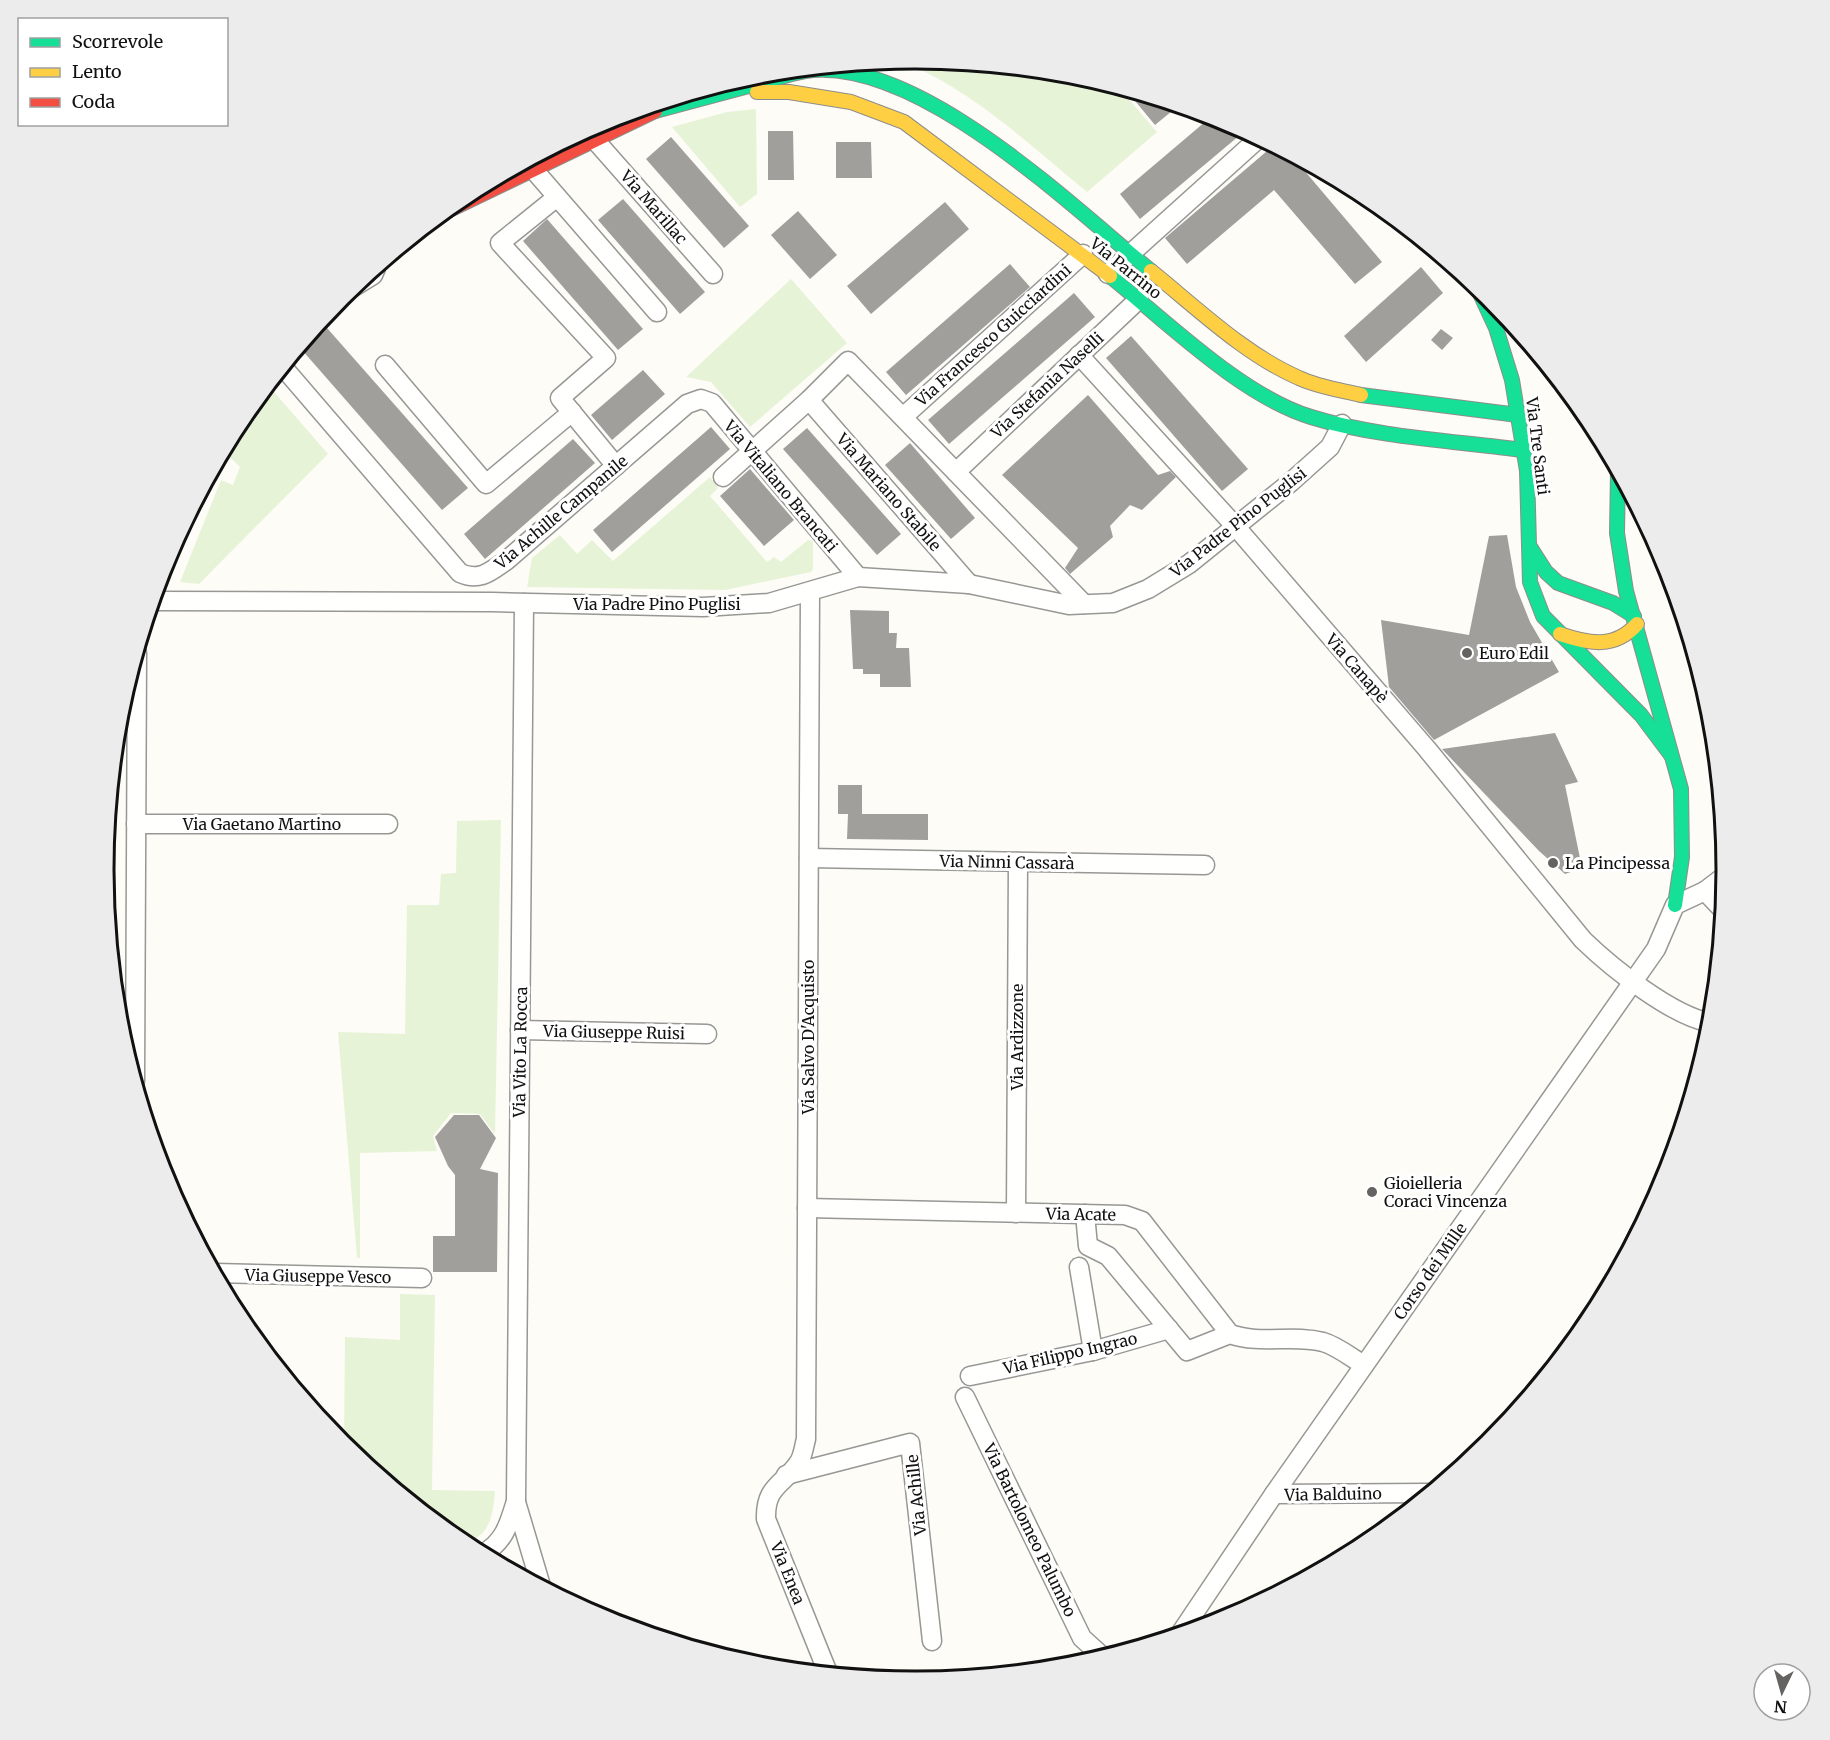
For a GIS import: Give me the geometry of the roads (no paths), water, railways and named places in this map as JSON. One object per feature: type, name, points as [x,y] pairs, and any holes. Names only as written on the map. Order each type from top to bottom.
[{"type":"street","name":"Via Parrino","points":[[851,72],[879,79],[938,106],[1011,157],[1262,357],[1299,378],[1328,388],[1368,396],[1518,415]]},
{"type":"street","points":[[803,94],[805,77]]},
{"type":"street","name":"Via Parrino","points":[[724,92],[803,94],[851,102],[904,122],[1083,254],[1224,368],[1271,400],[1310,417],[1341,424],[1423,438],[1523,450]]},
{"type":"street","name":"Via Parrino","points":[[504,183],[629,122]]},
{"type":"street","name":"Via Marillac","points":[[594,139],[713,274]]},
{"type":"street","points":[[1108,274],[1252,144]]},
{"type":"street","points":[[532,169],[657,312]]},
{"type":"street","points":[[557,197],[500,243],[606,358],[560,398],[616,466]]},
{"type":"street","name":"Via Francesco Guicciardini","points":[[903,417],[1083,254]]},
{"type":"street","name":"Via Stefania Naselli","points":[[956,472],[1138,299]]},
{"type":"street","name":"Via Tre Santi","points":[[1489,312],[1496,328],[1512,380],[1523,450],[1530,547],[1530,582],[1543,615],[1641,715],[1671,755]]},
{"type":"street","name":"Via Canapè","points":[[1079,355],[1236,526],[1426,749],[1583,940],[1611,967],[1632,982],[1702,1021]]},
{"type":"street","points":[[723,477],[809,400],[848,361],[1084,604]]},
{"type":"street","points":[[385,365],[486,484],[572,412]]},
{"type":"street","name":"Via Achille Campanile","points":[[288,373],[460,573],[472,578],[485,576],[507,560],[687,404],[701,399]]},
{"type":"street","name":"Via Vitaliano Brancati","points":[[701,399],[712,403],[858,578]]},
{"type":"street","name":"Via Mariano Stabile","points":[[809,400],[969,584]]},
{"type":"street","name":"Via Padre Pino Puglisi","points":[[161,601],[524,603],[703,607],[769,603],[858,578],[969,584],[1069,604],[1113,603],[1148,590],[1189,564],[1330,447],[1341,424]]},
{"type":"street","points":[[1618,487],[1617,533],[1626,591],[1681,789],[1682,857],[1675,905]]},
{"type":"street","points":[[1530,547],[1546,572],[1558,583],[1578,589],[1635,620]]},
{"type":"street","points":[[1578,589],[1603,582],[1614,574],[1621,557]]},
{"type":"street","name":"Via Salvo D'Acquisto","points":[[784,1475],[799,1462],[806,1439],[810,592]]},
{"type":"street","name":"Via Vito La Rocca","points":[[516,1501],[524,603]]},
{"type":"street","points":[[1560,634],[1581,642],[1604,644],[1619,641],[1635,620]]},
{"type":"street","points":[[135,1052],[137,681]]},
{"type":"street","name":"Via Gaetano Martino","points":[[136,824],[388,824]]},
{"type":"street","name":"Via Ninni Cassarà","points":[[809,858],[1205,865]]},
{"type":"street","name":"Via Ardizzone","points":[[1016,1213],[1018,862]]},
{"type":"street","points":[[1675,905],[1706,891],[1716,883]]},
{"type":"street","points":[[1706,891],[1715,901]]},
{"type":"street","name":"Corso dei Mille","points":[[1188,1622],[1274,1494],[1656,949],[1675,905]]},
{"type":"street","name":"Via Giuseppe Ruisi","points":[[520,1030],[707,1034]]},
{"type":"street","name":"Via Acate","points":[[807,1208],[1125,1215],[1142,1221],[1230,1334]]},
{"type":"street","points":[[1085,1214],[1088,1246],[1108,1256],[1187,1351],[1230,1334],[1246,1340],[1307,1340],[1326,1342],[1364,1365]]},
{"type":"street","points":[[1079,1267],[1094,1351]]},
{"type":"street","name":"Via Giuseppe Vesco","points":[[223,1273],[422,1278]]},
{"type":"street","name":"Via Filippo Ingrao","points":[[970,1376],[1094,1351],[1169,1329]]},
{"type":"street","name":"Via Bartolomeo Palumbo","points":[[965,1397],[1082,1638],[1096,1650]]},
{"type":"street","name":"Via Achille","points":[[784,1475],[910,1443],[932,1641]]},
{"type":"street","name":"Via Enea","points":[[784,1475],[774,1488],[766,1507],[766,1519],[825,1665]]},
{"type":"street","name":"Via Balduino","points":[[1274,1494],[1417,1493]]},
{"type":"street","points":[[490,1549],[498,1544],[503,1536],[516,1501]]},
{"type":"street","points":[[516,1501],[538,1576]]},
{"type":"place","name":"Euro Edil","points":[[1467,653]]},
{"type":"place","name":"La Pincipessa","points":[[1553,863]]},
{"type":"place","name":"Gioielleria Coraci Vincenza","points":[[1372,1192]]}]
